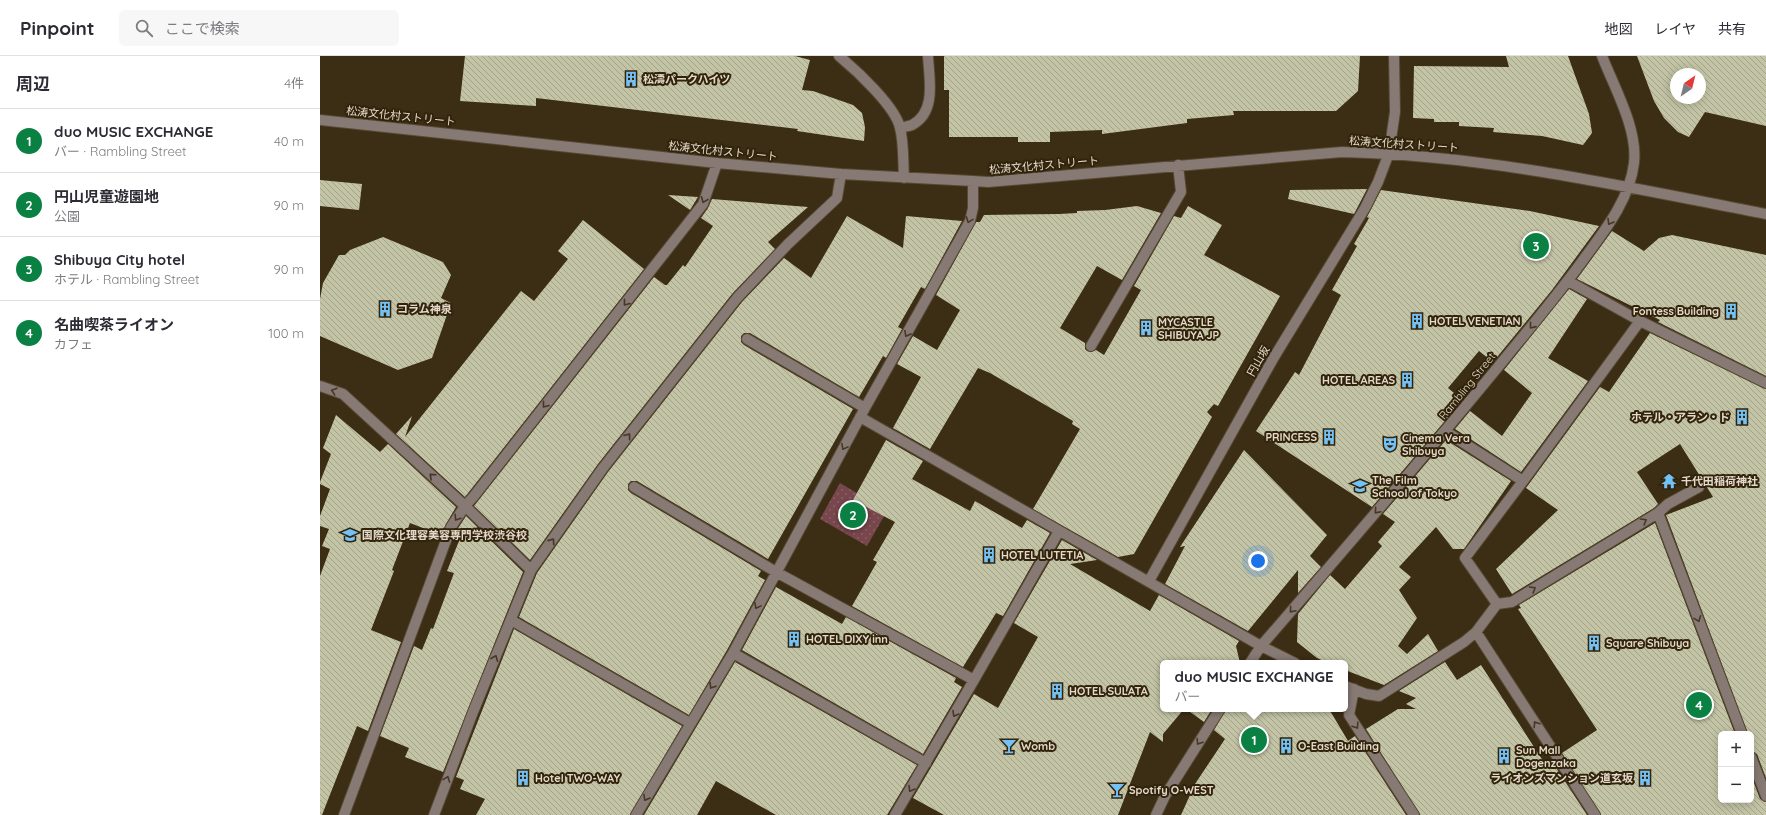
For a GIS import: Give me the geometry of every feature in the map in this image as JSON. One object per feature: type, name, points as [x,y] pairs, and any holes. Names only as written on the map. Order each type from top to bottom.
[{"type":"street","points":[[839,56],[873,89],[892,111],[900,128],[904,178]]},
{"type":"street","points":[[900,128],[913,125],[922,116],[930,103],[928,56]]},
{"type":"street","name":"円山坂","points":[[1149,581],[1273,359],[1365,208],[1378,182],[1389,153],[1395,112],[1394,56]]},
{"type":"street","name":"Rambling Street","points":[[1252,660],[1261,646],[1445,431],[1568,281],[1604,232],[1629,188],[1634,162],[1633,140],[1627,118],[1602,56]]},
{"type":"street","name":"松涛文化村ストリート","points":[[320,120],[717,163],[841,174],[973,182],[1342,152],[1389,153],[1477,162],[1629,188],[1766,214]]},
{"type":"street","points":[[344,815],[451,527],[465,506],[703,204],[717,163]]},
{"type":"street","points":[[1091,346],[1181,192],[1178,165]]},
{"type":"street","points":[[434,815],[473,712],[532,570],[603,468],[737,298],[788,244],[837,198],[841,174]]},
{"type":"street","points":[[636,815],[733,653],[862,413],[970,221],[973,208],[973,182]]},
{"type":"street","points":[[1568,281],[1640,321],[1766,383]]},
{"type":"street","points":[[1498,604],[1465,558],[1640,321]]},
{"type":"street","points":[[747,340],[862,413],[1059,530],[1261,646],[1289,660]]},
{"type":"street","points":[[320,386],[343,394],[532,570]]},
{"type":"street","points":[[1445,431],[1523,481]]},
{"type":"street","points":[[634,487],[776,572],[974,680]]},
{"type":"street","points":[[1414,815],[1349,715],[1349,688],[1366,694],[1379,696],[1464,642],[1476,632],[1498,604],[1512,602],[1658,513],[1668,504],[1699,487]]},
{"type":"street","points":[[1658,513],[1741,731]]},
{"type":"street","points":[[895,815],[1059,530]]},
{"type":"street","points":[[510,620],[690,723]]},
{"type":"street","points":[[1476,632],[1595,815]]},
{"type":"street","points":[[733,653],[926,763]]},
{"type":"street","points":[[1156,815],[1165,796],[1218,712]]},
{"type":"street","points":[[1754,765],[1766,796]]},
{"type":"shaded area","points":[[840,483],[887,511],[867,546],[820,519]]},
{"type":"building","points":[[465,56],[795,56],[810,60],[802,90],[813,91],[853,105],[862,113],[865,127],[864,141],[797,131],[798,129],[536,98],[536,106],[460,101]]},
{"type":"building","points":[[944,56],[1360,56],[1358,91],[1336,111],[1233,111],[1234,115],[1187,119],[1187,123],[1102,134],[1102,130],[1050,132],[1050,142],[1018,142],[1018,137],[949,137],[949,90],[944,90]]},
{"type":"building","points":[[1506,56],[1568,56],[1589,114],[1592,133],[1583,145],[1542,136],[1493,132],[1494,128],[1459,126],[1459,122],[1434,122],[1434,119],[1413,118],[1414,66],[1509,67]]},
{"type":"building","points":[[1637,56],[1766,56],[1766,126],[1705,112],[1689,137],[1678,132],[1664,118],[1654,101]]},
{"type":"building","points":[[320,180],[362,184],[359,210],[320,206]]},
{"type":"building","points":[[1367,189],[1354,214],[1288,199],[1290,190]]},
{"type":"building","points":[[1381,190],[1530,211],[1599,226],[1552,290],[1493,362],[1479,351],[1448,388],[1454,393],[1452,396],[1460,403],[1372,507],[1256,431],[1295,372],[1299,375],[1341,295],[1332,290],[1357,246],[1354,244],[1369,218],[1367,217]]},
{"type":"building","points":[[668,195],[698,197],[690,210]]},
{"type":"building","points":[[712,199],[808,207],[768,242],[775,249],[732,294],[598,464],[530,560],[474,506],[654,277],[667,285],[683,265],[685,267],[713,226],[701,218]]},
{"type":"building","points":[[1137,206],[1161,213],[1122,280],[1097,266],[1060,328],[1085,343],[1085,349],[1087,351],[1091,352],[1096,350],[1104,355],[1141,290],[1134,286],[1174,216],[1181,218],[1188,206],[1222,225],[1204,255],[1280,296],[1218,406],[1214,404],[1207,412],[1212,417],[1134,554],[1118,557],[1033,509],[1080,429],[1072,424],[1073,421],[990,373],[978,368],[930,449],[893,428],[921,377],[897,364],[913,336],[937,350],[960,310],[936,295],[976,222],[980,222],[984,215],[1077,213],[1077,211],[1105,210]]},
{"type":"building","points":[[847,216],[903,248],[906,216],[962,221],[925,289],[921,287],[898,327],[902,329],[886,358],[883,356],[859,397],[750,333],[744,333],[741,336],[741,342],[744,345],[853,409],[768,559],[637,481],[631,481],[628,484],[628,490],[631,493],[761,571],[758,576],[765,580],[727,650],[689,715],[519,617],[537,573],[608,472],[742,302],[784,258],[811,278]]},
{"type":"building","points":[[583,220],[644,269],[465,497],[396,434],[412,416],[405,437],[521,291],[534,301],[568,259],[558,251]]},
{"type":"building","points":[[1612,231],[1644,251],[1659,238],[1672,235],[1766,255],[1766,376],[1658,322],[1660,320],[1577,279]]},
{"type":"building","name":"コラム神泉","points":[[383,237],[443,262],[451,275],[441,298],[451,303],[432,358],[398,370],[320,336],[320,299],[323,283],[339,255],[345,255],[350,250]]},
{"type":"building","points":[[1569,289],[1587,299],[1548,358],[1588,381],[1521,472],[1455,429],[1470,411],[1502,436],[1532,393],[1504,370]]},
{"type":"building","points":[[1650,333],[1766,389],[1766,778],[1757,754],[1754,752],[1754,731],[1747,731],[1666,515],[1713,497],[1680,444],[1637,472],[1658,504],[1654,508],[1512,594],[1496,569],[1558,510],[1526,488],[1600,387],[1609,392]]},
{"type":"building","points":[[336,415],[380,452],[388,444],[456,507],[441,535],[410,523],[392,570],[394,571],[371,630],[401,642],[368,731],[357,726],[322,815],[320,815],[320,576],[330,549],[322,546],[329,529],[320,526],[320,516],[330,489],[320,484],[320,482],[331,454],[323,448]]},
{"type":"building","points":[[886,440],[923,461],[912,479],[970,511],[975,501],[1022,528],[1027,520],[1050,533],[1003,616],[996,613],[963,667],[852,606],[877,562],[873,560],[895,522],[853,500]]},
{"type":"building","points":[[1446,440],[1511,481],[1464,549],[1453,549],[1436,527],[1399,567],[1411,577],[1399,590],[1417,618],[1398,646],[1407,654],[1428,634],[1438,651],[1384,685],[1348,671],[1348,660],[1321,660],[1297,642],[1298,614],[1330,575],[1345,589],[1382,546],[1378,542],[1395,522],[1383,514]]},
{"type":"building","points":[[1244,450],[1327,535],[1310,556],[1321,567],[1298,593],[1298,570],[1248,631],[1165,584],[1185,546],[1180,547]]},
{"type":"building","points":[[466,516],[523,572],[443,772],[405,757],[409,748],[380,736],[414,646],[422,650],[431,628],[433,629],[454,573],[447,571],[459,541],[453,539]]},
{"type":"building","points":[[1655,523],[1734,731],[1718,731],[1718,803],[1754,803],[1754,783],[1760,799],[1766,802],[1766,815],[1601,815],[1562,753],[1597,730],[1518,609],[1521,608],[1519,605]]},
{"type":"building","points":[[1062,540],[1097,560],[1070,564],[1150,611],[1159,595],[1239,641],[1236,646],[1239,660],[1160,660],[1160,712],[1181,712],[1163,734],[1163,742],[1150,732],[1118,815],[944,815],[913,798],[974,694],[998,708],[1038,637],[1014,623]]},
{"type":"building","points":[[776,587],[842,624],[846,617],[956,678],[954,682],[962,687],[923,754],[742,650]]},
{"type":"building","points":[[514,629],[682,726],[630,815],[476,815],[485,799],[460,789],[464,780],[456,777]]},
{"type":"building","points":[[735,662],[917,765],[887,815],[776,815],[716,781],[697,815],[644,815]]},
{"type":"building","points":[[1445,662],[1457,680],[1481,665],[1545,764],[1551,760],[1587,815],[1420,815],[1366,729],[1398,709],[1416,709],[1406,704],[1416,698],[1399,691]]},
{"type":"building","points":[[1190,712],[1210,712],[1204,722]]},
{"type":"building","name":"O-East Building","points":[[1224,712],[1331,712],[1348,741],[1355,736],[1406,815],[1181,815],[1195,784],[1225,739],[1214,730]]},
{"type":"place","name":"松濤パークハイツ","points":[[631,79]]},
{"type":"place","name":"Shibuya City hotel","points":[[1536,246]]},
{"type":"place","name":"コラム神泉","points":[[385,309]]},
{"type":"place","name":"Fontess Building","points":[[1731,311]]},
{"type":"place","name":"HOTEL VENETIAN","points":[[1417,321]]},
{"type":"place","name":"MYCASTLE SHIBUYA JP","points":[[1146,328]]},
{"type":"place","name":"HOTEL AREAS","points":[[1407,380]]},
{"type":"place","name":"ホテル・アラン・ド","points":[[1742,417]]},
{"type":"place","name":"PRINCESS","points":[[1329,437]]},
{"type":"place","name":"Cinema Vera Shibuya","points":[[1390,444]]},
{"type":"place","name":"千代田稲荷神社","points":[[1669,481]]},
{"type":"place","name":"The Film School of Tokyo","points":[[1360,486]]},
{"type":"place","name":"円山児童遊園地","points":[[853,515]]},
{"type":"place","name":"国際文化理容美容専門学校渋谷校","points":[[350,535]]},
{"type":"place","name":"HOTEL LUTETIA","points":[[989,555]]},
{"type":"place","name":"HOTEL DIXY inn","points":[[794,639]]},
{"type":"place","name":"Square Shibuya","points":[[1594,643]]},
{"type":"place","name":"HOTEL SULATA","points":[[1057,691]]},
{"type":"place","name":"名曲喫茶ライオン","points":[[1699,705]]},
{"type":"place","name":"duo MUSIC EXCHANGE","points":[[1254,740]]},
{"type":"place","name":"Womb","points":[[1009,746]]},
{"type":"place","name":"O-East Building","points":[[1286,746]]},
{"type":"place","name":"Sun Mall Dogenzaka","points":[[1504,756]]},
{"type":"place","name":"Hotel TWO-WAY","points":[[523,778]]},
{"type":"place","name":"ライオンズマンション道玄坂","points":[[1645,778]]},
{"type":"place","name":"Spotify O-WEST","points":[[1117,790]]}]
